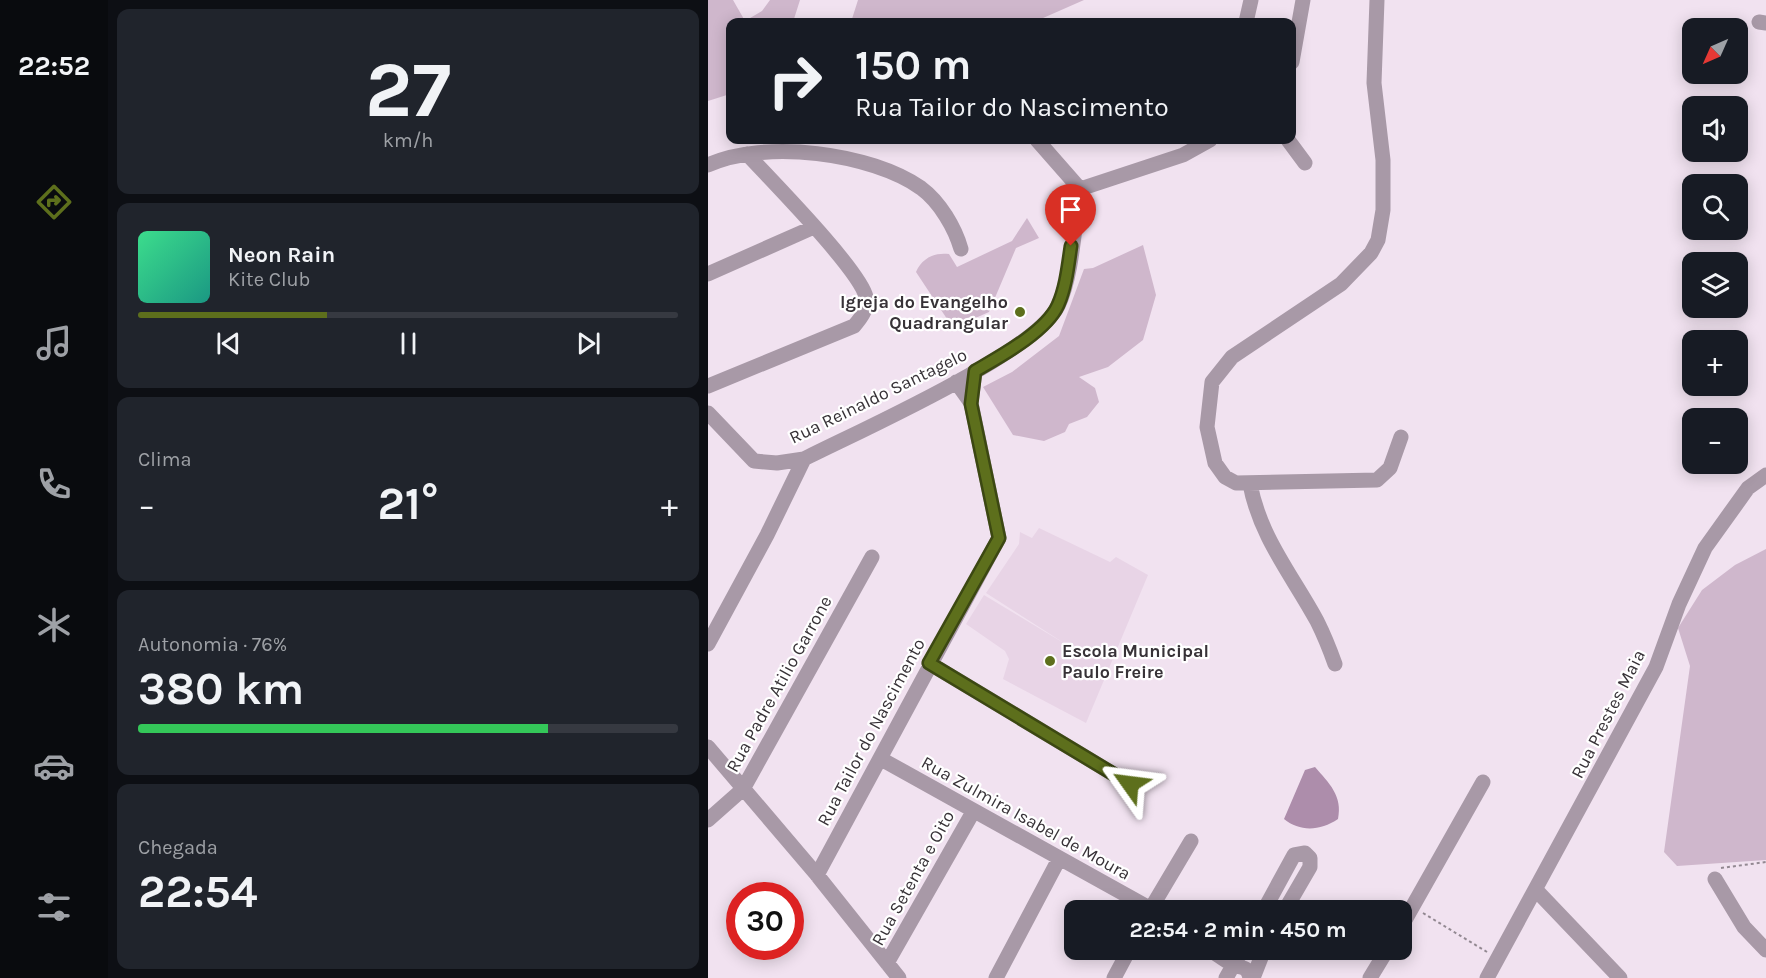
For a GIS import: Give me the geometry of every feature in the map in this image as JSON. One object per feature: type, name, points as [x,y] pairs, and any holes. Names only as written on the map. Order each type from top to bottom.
[{"type":"street","points":[[1247,18],[1251,0]]},
{"type":"street","points":[[1296,39],[1303,0]]},
{"type":"street","points":[[1377,0],[1374,83],[1383,160],[1383,210],[1378,240],[1371,253],[1341,284],[1232,357],[1212,382],[1208,427],[1215,463],[1231,480],[1250,483],[1331,479],[1377,480],[1390,468],[1401,437]]},
{"type":"street","points":[[1041,144],[1080,189],[1183,155],[1203,144]]},
{"type":"street","points":[[1291,144],[1305,163]]},
{"type":"street","points":[[708,165],[747,154],[815,152],[892,171],[923,190],[955,228],[961,249]]},
{"type":"street","points":[[708,386],[854,326],[866,308],[866,297],[860,283],[814,227],[747,154]]},
{"type":"street","name":"Rua Reinaldo Santagelo","points":[[710,421],[754,461],[775,463],[804,459],[956,382],[1008,352],[1041,326],[1057,308],[1065,285],[1080,189]]},
{"type":"street","points":[[708,274],[814,227]]},
{"type":"street","name":"Rua Tailor do Nascimento","points":[[817,875],[881,759],[929,663],[999,538],[971,404],[975,371]]},
{"type":"street","name":"Rua Tailor do Nascimento","points":[[956,382],[971,404]]},
{"type":"street","points":[[708,644],[767,535],[804,459]]},
{"type":"street","name":"Rua Prestes Maia","points":[[1487,978],[1656,667],[1679,604],[1705,548],[1748,488],[1766,475]]},
{"type":"street","points":[[1250,483],[1260,523],[1318,622],[1335,664]]},
{"type":"street","name":"Rua Padre Atilio Garrone","points":[[708,820],[743,789],[872,556]]},
{"type":"street","points":[[929,663],[1130,784]]},
{"type":"street","points":[[708,747],[817,875],[899,978]]},
{"type":"street","name":"Rua Zulmira Isabel de Moura","points":[[881,759],[1133,900]]},
{"type":"street","points":[[1413,907],[1483,782]]},
{"type":"street","name":"Rua Setenta e Oito","points":[[887,963],[973,812]]},
{"type":"street","points":[[1157,900],[1191,841]]},
{"type":"street","points":[[1269,900],[1294,855],[1305,853],[1310,858],[1310,867],[1291,900]]},
{"type":"street","points":[[996,978],[1059,859]]},
{"type":"street","points":[[1715,879],[1744,927],[1766,950]]},
{"type":"street","points":[[1536,890],[1620,978]]},
{"type":"street","points":[[1114,978],[1124,960]]},
{"type":"street","points":[[1220,960],[1230,971],[1243,966],[1248,970],[1251,978]]},
{"type":"street","points":[[1251,978],[1259,960]]},
{"type":"street","points":[[1370,978],[1381,960]]},
{"type":"path","points":[[1715,879],[1714,875],[1718,869],[1766,862]]},
{"type":"path","points":[[1413,907],[1497,958]]},
{"type":"shaded area","points":[[708,0],[733,0],[743,18],[726,18],[726,95],[708,101]]},
{"type":"shaded area","points":[[770,0],[800,0],[794,18],[750,18],[762,11]]},
{"type":"shaded area","points":[[858,0],[1084,0],[1043,18],[852,18]]},
{"type":"shaded area","points":[[1027,218],[1039,238],[1016,248],[989,312],[953,328],[916,272],[919,267],[934,255],[949,254],[957,267],[1012,241]]},
{"type":"shaded area","points":[[1143,245],[1156,295],[1143,340],[1108,367],[1079,377],[1095,388],[1099,402],[1087,417],[1069,424],[1065,432],[1044,441],[1013,435],[983,387],[1012,372],[1059,336],[1084,269],[1093,268]]},
{"type":"shaded area","points":[[1039,528],[1110,562],[1116,557],[1148,575],[1086,723],[1003,679],[1009,659],[1005,651],[966,624],[984,595],[1067,645],[986,593],[1019,544],[1020,532],[1032,538]]},
{"type":"shaded area","points":[[1766,549],[1766,860],[1677,866],[1664,852],[1690,666],[1678,628],[1702,590],[1735,565]]},
{"type":"shaded area","points":[[1315,767],[1334,790],[1338,803],[1338,819],[1317,828],[1303,828],[1284,819],[1305,770]]},
{"type":"place","name":"Igreja do Evangelho Quadrangular","points":[[1020,312]]},
{"type":"place","name":"Escola Municipal Paulo Freire","points":[[1050,661]]},
{"type":"route","points":[[1071,246],[1065,285],[1057,308],[1041,326],[1008,352],[975,371],[971,404],[999,538],[929,663],[1130,784]]}]
